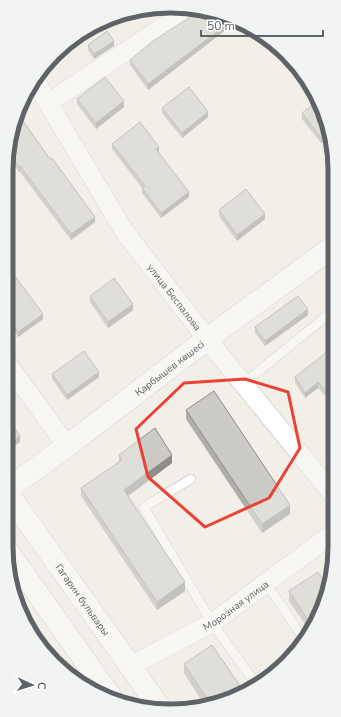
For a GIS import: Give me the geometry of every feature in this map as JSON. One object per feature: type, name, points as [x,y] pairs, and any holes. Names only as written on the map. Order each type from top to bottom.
[{"type":"main road","name":"Қарбышев көшесі","points":[[13,486],[207,339],[328,250]]},
{"type":"main road","name":"Гагарин бульвары","points":[[13,501],[157,704]]},
{"type":"main road","points":[[13,559],[106,690]]},
{"type":"street","points":[[48,103],[184,13]]},
{"type":"street","name":"улица Беспалова","points":[[38,85],[124,231],[207,339],[328,488]]},
{"type":"street","points":[[13,372],[67,446]]},
{"type":"street","name":"Морозная улица","points":[[130,666],[212,623],[328,537]]},
{"type":"lane","points":[[243,384],[328,315]]},
{"type":"lane","points":[[191,478],[144,507],[212,623],[253,680]]},
{"type":"lane","points":[[266,584],[301,634]]},
{"type":"highlighted area","points":[[245,379],[288,392],[300,448],[269,498],[205,527],[148,477],[136,429],[184,383]]},
{"type":"building","points":[[194,15],[228,24],[148,84],[130,60],[153,41]]},
{"type":"building","points":[[107,31],[114,41],[94,54],[88,45]]},
{"type":"building","points":[[105,77],[124,101],[96,123],[77,99]]},
{"type":"building","points":[[189,87],[208,112],[182,133],[162,108]]},
{"type":"building","points":[[314,104],[324,136],[321,138],[302,113]]},
{"type":"building","points":[[21,119],[95,217],[71,234],[20,166],[19,167],[13,159]]},
{"type":"building","points":[[140,122],[159,147],[156,149],[189,192],[161,213],[142,188],[145,186],[112,144]]},
{"type":"building","points":[[246,189],[265,214],[237,235],[219,210]]},
{"type":"building","points":[[13,273],[43,314],[18,332],[13,325]]},
{"type":"building","points":[[114,278],[133,304],[108,322],[90,296]]},
{"type":"building","points":[[298,296],[308,309],[265,341],[255,327]]},
{"type":"building","points":[[84,351],[99,372],[67,395],[52,374]]},
{"type":"building","points":[[328,351],[328,394],[318,382],[305,393],[295,377]]},
{"type":"building","points":[[214,391],[290,505],[262,524],[186,410]]},
{"type":"building","points":[[13,426],[20,436],[13,440]]},
{"type":"building","points":[[155,428],[172,455],[124,490],[185,582],[157,602],[81,488],[122,460],[119,455]]},
{"type":"building","points":[[318,572],[324,581],[320,597],[309,621],[289,591]]},
{"type":"building","points":[[212,645],[241,687],[208,700],[184,664]]}]
